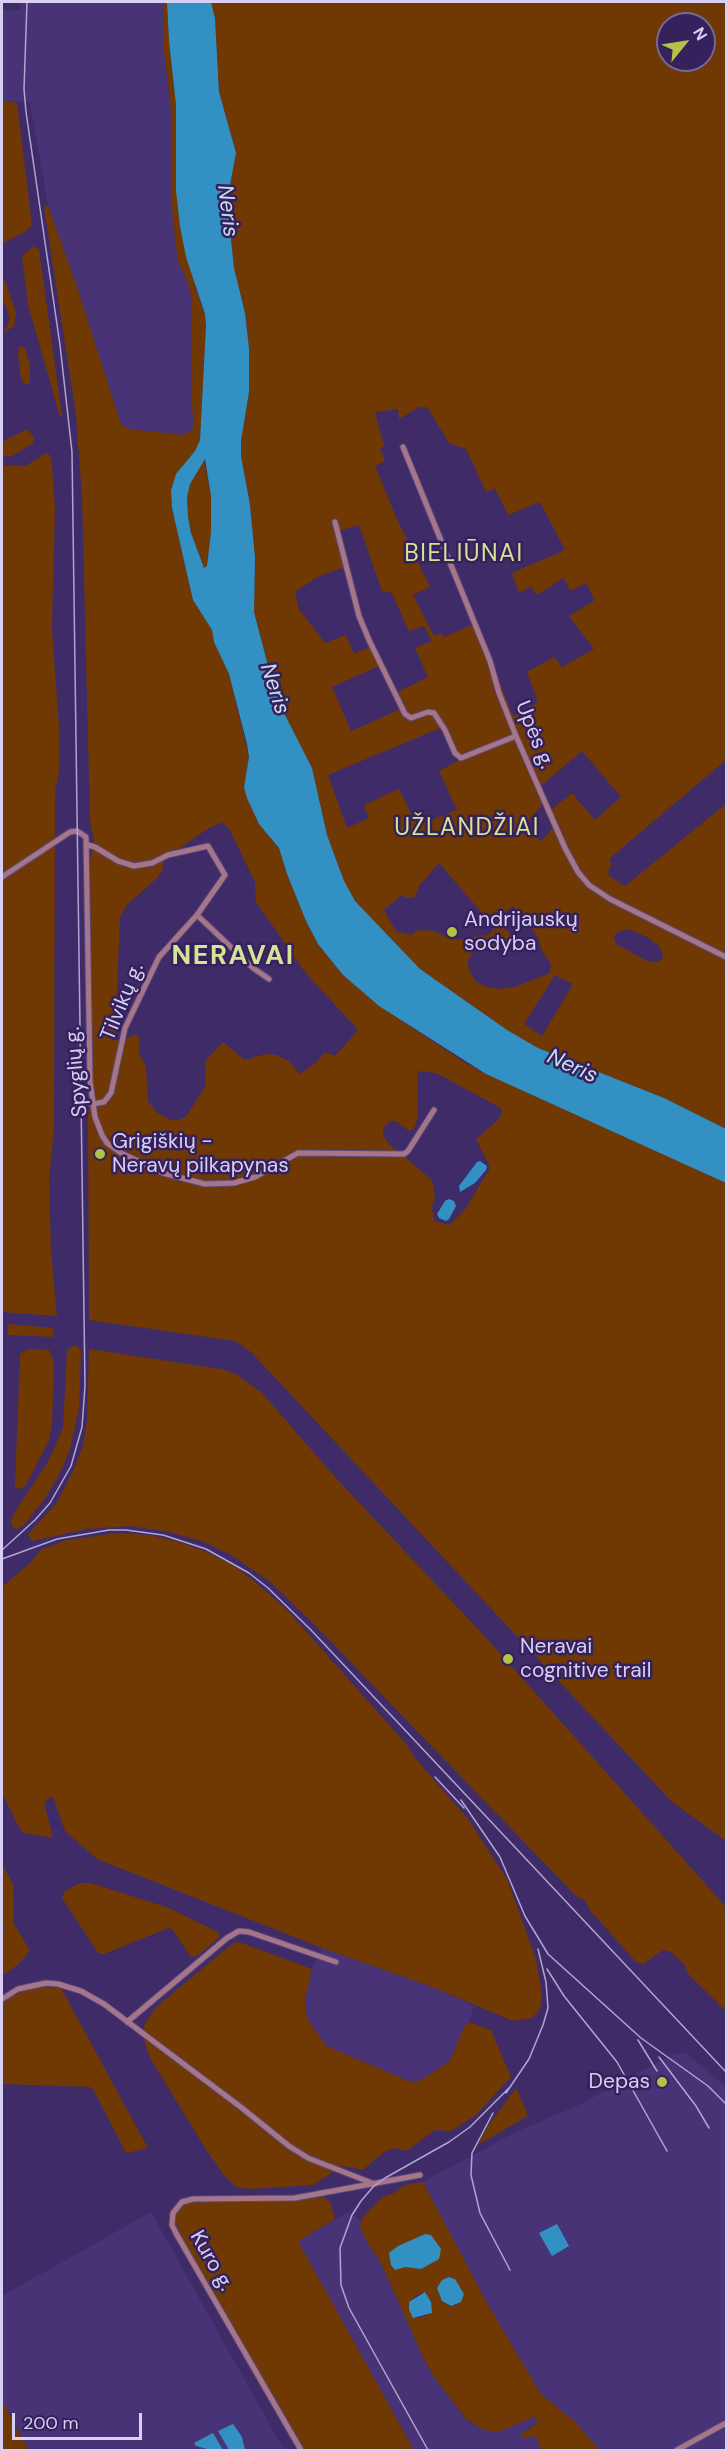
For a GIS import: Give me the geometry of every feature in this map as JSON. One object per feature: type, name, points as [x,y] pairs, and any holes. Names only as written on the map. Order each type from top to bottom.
[{"type":"street","name":"Upės g.","points":[[403,447],[490,661],[499,693],[516,736],[572,863],[584,881],[610,899],[726,957]]},
{"type":"street","points":[[335,522],[359,616],[405,714],[411,718],[428,712],[434,713],[445,730],[455,753],[461,758],[516,736]]},
{"type":"street","points":[[2,877],[70,832],[77,831],[83,834],[88,845]]},
{"type":"street","name":"Tilvikų g.","points":[[88,845],[118,861],[134,866],[152,863],[168,855],[202,846],[210,847],[224,871],[224,878],[197,915],[159,957],[125,1029],[111,1093],[104,1102],[92,1104]]},
{"type":"street","name":"Spyglių g.","points":[[88,845],[86,899],[89,1066],[92,1104],[102,1136],[107,1143],[121,1153],[163,1173],[205,1184],[234,1183],[245,1181],[298,1153],[404,1154],[434,1110]]},
{"type":"street","points":[[197,915],[253,968],[269,979]]},
{"type":"street","points":[[127,2022],[227,1938],[239,1931],[249,1932],[336,1962]]},
{"type":"street","points":[[2,1999],[18,1989],[33,1985],[58,1984],[81,1991],[104,2004],[289,2146],[308,2158],[374,2184]]},
{"type":"street","name":"Kuro g.","points":[[301,2451],[177,2235],[172,2225],[173,2213],[182,2202],[193,2199],[295,2198],[420,2175]]},
{"type":"street","points":[[677,2451],[726,2424]]},
{"type":"shaded area","points":[[20,2],[164,2],[164,50],[171,110],[171,197],[178,262],[188,282],[191,296],[191,398],[194,425],[192,430],[184,435],[128,429],[121,424],[48,205],[30,103],[2,100],[2,8],[7,11],[20,10]]},
{"type":"shaded area","points":[[164,2],[167,2],[176,105],[176,191],[195,287],[205,314],[206,326],[200,440],[195,451],[176,474],[171,490],[172,508],[193,600],[212,630],[214,642],[229,674],[249,757],[244,787],[268,835],[279,848],[306,921],[318,944],[343,975],[379,1006],[464,1062],[726,1183],[726,1841],[671,1801],[251,1352],[235,1341],[89,1320],[88,1111],[92,1083],[90,861],[94,842],[90,820],[82,496],[76,415],[44,207],[48,205],[121,424],[128,429],[184,435],[192,430],[194,425],[191,398],[191,296],[188,282],[178,262],[175,239],[171,197],[171,110],[164,50]],"holes":[[[222,822],[230,830],[255,882],[256,902],[304,971],[358,1030],[335,1056],[325,1052],[317,1062],[300,1074],[289,1061],[276,1055],[266,1054],[245,1060],[223,1042],[205,1061],[206,1085],[186,1117],[171,1120],[156,1112],[148,1101],[146,1067],[139,1053],[139,1035],[133,1035],[119,1042],[115,1037],[120,917],[127,905],[162,871],[165,853],[180,848]],[[421,1071],[436,1073],[501,1108],[502,1111],[499,1119],[476,1139],[489,1165],[489,1170],[464,1211],[449,1225],[434,1221],[432,1207],[435,1195],[432,1180],[389,1144],[383,1135],[383,1128],[390,1121],[396,1121],[409,1131],[414,1129],[418,1116],[417,1074]]]},
{"type":"shaded area","points":[[211,2],[726,2],[726,760],[609,859],[611,864],[608,875],[625,886],[726,804],[726,1129],[664,1098],[538,1048],[507,1030],[420,969],[355,901],[344,881],[327,835],[312,768],[286,717],[273,685],[254,612],[255,558],[250,505],[241,456],[241,441],[249,392],[249,348],[245,313],[234,268],[227,201],[236,153],[219,92],[215,19]],"holes":[[[419,407],[427,407],[449,443],[466,449],[486,492],[495,488],[508,515],[540,502],[565,550],[512,573],[519,593],[531,587],[537,595],[563,578],[571,591],[586,583],[595,600],[569,616],[594,649],[562,667],[554,657],[527,672],[538,702],[513,716],[477,623],[444,637],[442,633],[434,636],[413,595],[430,587],[396,517],[375,466],[385,461],[380,448],[384,446],[375,412],[398,409],[399,419]],[[359,525],[382,591],[392,593],[409,631],[424,626],[432,641],[415,648],[428,677],[396,693],[403,708],[351,731],[332,687],[379,666],[370,647],[354,654],[346,635],[325,643],[299,609],[295,592],[319,576],[348,566],[339,531]],[[445,726],[460,760],[439,771],[457,810],[421,824],[413,818],[399,789],[364,805],[369,818],[347,828],[328,775]],[[582,751],[621,797],[595,820],[572,793],[551,810],[553,828],[541,841],[523,827],[542,805],[536,790]],[[439,863],[493,926],[493,930],[490,934],[457,940],[434,931],[418,930],[411,935],[396,931],[384,910],[402,895],[407,898],[415,897],[419,886]],[[513,906],[537,936],[543,953],[551,964],[548,974],[515,987],[500,989],[476,982],[469,970],[468,961],[473,952],[481,948],[509,952],[516,941],[497,919]],[[628,929],[647,937],[660,947],[663,957],[660,961],[649,962],[616,944],[614,937],[616,933]],[[555,975],[573,984],[542,1036],[524,1024]]]},
{"type":"shaded area","points":[[2,100],[17,103],[32,225],[26,231],[2,244]]},
{"type":"shaded area","points":[[34,246],[39,250],[62,415],[60,417],[28,305],[22,256]]},
{"type":"shaded area","points":[[2,278],[6,283],[16,313],[14,326],[4,333],[10,320],[2,298]]},
{"type":"shaded area","points":[[22,346],[26,350],[30,366],[30,383],[26,385],[21,379],[18,353],[19,347]]},
{"type":"shaded area","points":[[27,429],[34,437],[33,443],[12,456],[2,457],[2,442]]},
{"type":"shaded area","points":[[46,453],[50,455],[52,466],[55,508],[52,628],[59,727],[59,770],[55,792],[54,1130],[49,1179],[51,1251],[57,1316],[2,1312],[2,466],[26,466]]},
{"type":"shaded area","points":[[204,459],[211,496],[211,532],[207,566],[204,568],[191,533],[187,497],[190,484]]},
{"type":"shaded area","points":[[8,1324],[53,1328],[53,1337],[8,1335]]},
{"type":"shaded area","points":[[75,1345],[81,1350],[79,1408],[70,1449],[46,1497],[24,1525],[17,1529],[13,1528],[11,1522],[14,1513],[48,1462],[63,1428],[67,1350]]},
{"type":"shaded area","points":[[28,1349],[49,1350],[54,1361],[52,1426],[49,1440],[26,1485],[21,1489],[16,1488],[15,1484],[20,1354]]},
{"type":"shaded area","points":[[89,1349],[226,1370],[239,1376],[262,1393],[336,1478],[490,1642],[726,1907],[726,2011],[689,1975],[684,1964],[671,1952],[663,1950],[643,1964],[636,1962],[589,1909],[585,1900],[577,1897],[309,1619],[269,1581],[233,1556],[202,1541],[165,1531],[129,1526],[87,1529],[32,1541],[28,1534],[56,1504],[83,1446],[87,1419]]},
{"type":"shaded area","points":[[117,1533],[150,1535],[179,1542],[207,1552],[234,1566],[287,1610],[407,1745],[415,1758],[468,1819],[507,1879],[536,1959],[542,1995],[540,2009],[532,2018],[513,2021],[430,1986],[322,1948],[97,1859],[65,1831],[54,1799],[51,1797],[44,1803],[53,1838],[24,1833],[20,1829],[2,1793],[2,1587],[30,1563],[42,1549],[67,1540]]},
{"type":"shaded area","points":[[2,1864],[13,1884],[14,1924],[29,1949],[19,1964],[2,1976]]},
{"type":"shaded area","points":[[80,1883],[91,1883],[169,1908],[220,1933],[219,1937],[199,1955],[191,1957],[169,1928],[99,1954],[62,1898],[65,1891]]},
{"type":"shaded area","points":[[239,1942],[312,1969],[305,1999],[307,2018],[326,2046],[409,2081],[418,2082],[450,2061],[464,2027],[469,2022],[491,2030],[511,2077],[476,2115],[451,2131],[435,2130],[407,2151],[395,2148],[384,2152],[363,2170],[342,2166],[313,2185],[249,2189],[236,2187],[226,2178],[207,2151],[150,2058],[144,2040],[144,2025],[156,2007],[233,1943]]},
{"type":"shaded area","points":[[322,1948],[430,1986],[474,2006],[469,2022],[464,2027],[450,2061],[418,2082],[409,2081],[326,2046],[307,2018],[305,1999],[312,1969]]},
{"type":"shaded area","points":[[45,1987],[61,1988],[148,2148],[126,2153],[90,2087],[2,2084],[2,2004],[26,1990]]},
{"type":"shaded area","points":[[685,2052],[726,2087],[726,2450],[677,2450],[675,2447],[671,2450],[600,2450],[574,2421],[541,2394],[486,2301],[423,2182],[520,2130],[577,2106],[674,2054]]},
{"type":"shaded area","points":[[516,2088],[527,2112],[526,2117],[478,2145],[488,2126]]},
{"type":"shaded area","points":[[423,2182],[486,2301],[541,2394],[574,2421],[600,2450],[541,2450],[536,2436],[522,2438],[521,2435],[537,2423],[536,2416],[498,2432],[484,2430],[467,2420],[434,2377],[380,2261],[368,2244],[360,2226],[363,2216],[383,2197],[394,2193],[404,2185]],"holes":[[[407,2242],[435,2261],[421,2269],[403,2267],[389,2255],[398,2246]],[[453,2277],[462,2291],[458,2305],[448,2306],[437,2288],[446,2278]],[[425,2292],[431,2302],[428,2315],[419,2318],[412,2316],[408,2305],[415,2296]]]},
{"type":"shaded area","points":[[325,2197],[331,2204],[335,2219],[298,2241],[414,2450],[305,2450],[181,2236],[175,2220],[175,2214],[181,2206],[190,2203]]},
{"type":"shaded area","points":[[350,2211],[360,2221],[368,2244],[380,2261],[428,2368],[466,2420],[475,2426],[498,2432],[536,2416],[538,2421],[526,2430],[526,2438],[536,2436],[541,2450],[414,2450],[297,2241]]},
{"type":"shaded area","points":[[151,2212],[284,2450],[29,2450],[2,2400],[2,2296]]},
{"type":"shaded area","points":[[2,2400],[15,2426],[29,2450],[2,2450]]},
{"type":"water","name":"Neris","points":[[167,2],[211,2],[215,19],[219,92],[236,153],[227,201],[234,268],[245,313],[249,348],[249,392],[241,441],[241,456],[250,505],[255,558],[254,612],[273,685],[286,717],[312,768],[327,835],[344,881],[355,901],[420,969],[507,1030],[538,1048],[664,1098],[726,1129],[726,1183],[486,1074],[379,1006],[343,975],[318,944],[306,921],[279,848],[259,824],[247,798],[244,787],[249,757],[229,674],[214,642],[212,630],[193,600],[172,508],[171,490],[176,474],[195,451],[200,440],[206,326],[205,314],[186,257],[180,226],[176,191],[176,105]],"holes":[[[205,459],[211,496],[211,532],[207,566],[204,568],[191,533],[187,497],[190,484]]]},
{"type":"water","points":[[480,1161],[487,1166],[486,1170],[475,1183],[460,1192],[459,1186]]},
{"type":"water","points":[[449,1199],[454,1201],[456,1206],[446,1221],[439,1218],[437,1214],[445,1201]]},
{"type":"water","points":[[557,2224],[569,2246],[552,2256],[539,2233]]},
{"type":"water","points":[[425,2234],[431,2235],[441,2249],[439,2259],[421,2269],[405,2267],[395,2270],[391,2265],[389,2253],[398,2246]]},
{"type":"water","points":[[449,2277],[455,2279],[464,2294],[461,2302],[451,2306],[442,2301],[437,2288],[442,2280]]},
{"type":"water","points":[[425,2292],[431,2302],[432,2313],[413,2318],[409,2310],[409,2302]]},
{"type":"water","points":[[233,2424],[242,2437],[245,2450],[229,2450],[218,2431]]},
{"type":"water","points":[[213,2433],[223,2450],[211,2450],[196,2446],[194,2443]]},
{"type":"railway","points":[[2,1550],[50,1503],[71,1466],[82,1427],[85,1386],[72,452],[60,345],[26,112],[24,89],[27,2]]},
{"type":"railway","points":[[2,1559],[57,1539],[109,1530],[126,1530],[163,1535],[206,1549],[249,1573],[268,1588],[311,1630],[726,2072]]},
{"type":"railway","points":[[435,1777],[464,1808]]},
{"type":"railway","points":[[461,1800],[500,1857],[525,1916],[548,1954],[641,2038],[708,2086],[726,2104]]},
{"type":"railway","points":[[506,2093],[529,2059],[548,2008],[546,1982],[538,1949]]},
{"type":"railway","points":[[547,1969],[564,1996],[617,2062],[667,2151]]},
{"type":"railway","points":[[638,2040],[657,2071]]},
{"type":"railway","points":[[659,2057],[696,2106],[709,2128]]},
{"type":"railway","points":[[428,2450],[349,2308],[341,2285],[340,2248],[352,2215],[373,2187],[470,2127],[511,2086]]},
{"type":"railway","points":[[493,2113],[472,2153],[471,2175],[480,2213],[510,2270]]},
{"type":"place","name":"Andrijauskų sodyba","points":[[452,932]]},
{"type":"place","name":"Grigiškių - Neravų pilkapynas","points":[[100,1154]]},
{"type":"place","name":"Neravai cognitive trail","points":[[508,1659]]},
{"type":"place","name":"Depas","points":[[662,2082]]},
{"type":"district","name":"BIELIŪNAI","points":[[464,555]]},
{"type":"district","name":"UŽLANDŽIAI","points":[[467,829]]},
{"type":"district","name":"NERAVAI","points":[[233,957]]}]
